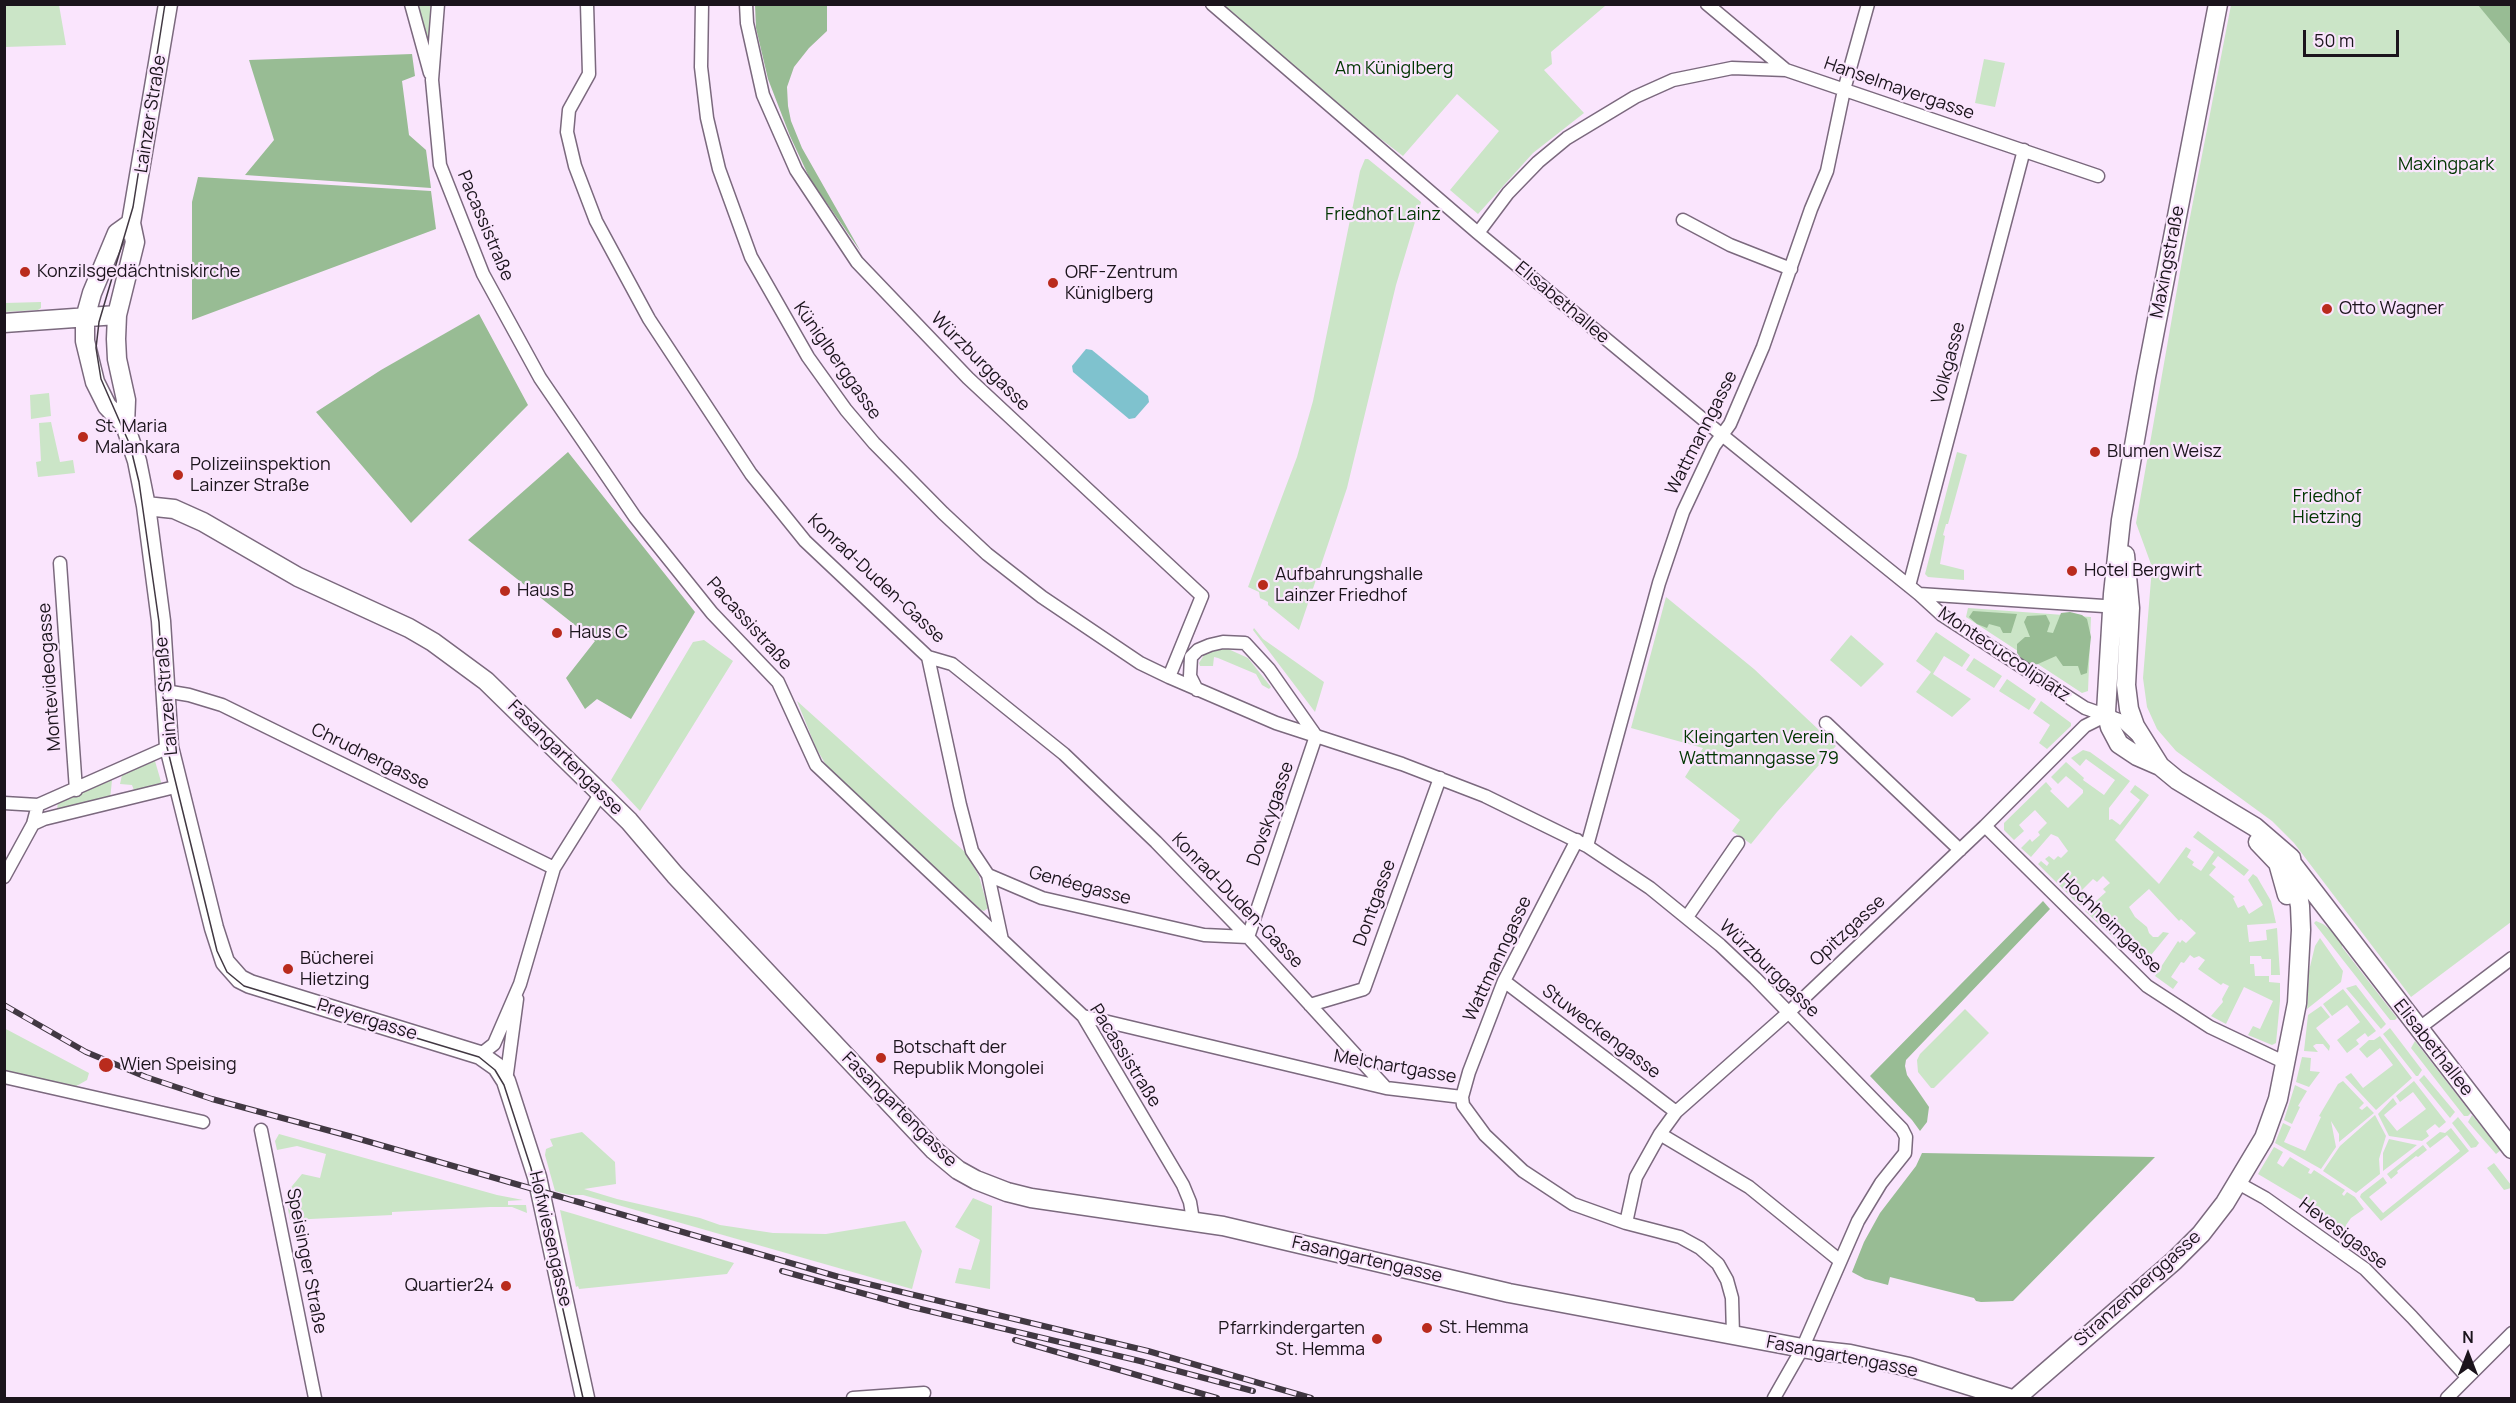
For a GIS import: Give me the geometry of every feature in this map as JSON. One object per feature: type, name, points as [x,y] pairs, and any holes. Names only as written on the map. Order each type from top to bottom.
[{"type":"main road","name":"Lainzer Straße","points":[[168,4],[131,223],[135,242],[117,315],[117,359],[126,400],[125,425],[137,461],[146,506],[161,621],[169,747],[225,962],[240,979],[254,986]]},
{"type":"main road","name":"Maxingstraße","points":[[2121,608],[2121,520],[2146,377],[2218,4]]},
{"type":"main road","name":"Lainzer Straße","points":[[125,425],[107,406],[95,382],[85,341],[85,318],[117,233],[131,223]]},
{"type":"main road","points":[[4,323],[117,315]]},
{"type":"main road","name":"Fasangartengasse","points":[[146,506],[174,509],[203,522],[298,577],[433,642],[486,681],[601,793],[848,1060],[945,1161],[976,1180],[1017,1195],[1192,1220],[1509,1293],[1803,1348],[1850,1354],[1908,1367],[2009,1398]]},
{"type":"main road","points":[[2121,608],[2129,709],[2144,741],[2160,766]]},
{"type":"main road","points":[[2121,608],[2107,715],[2119,744],[2137,756],[2160,766],[2222,808],[2255,827],[2287,853],[2293,865]]},
{"type":"main road","points":[[2107,715],[2126,685]]},
{"type":"main road","name":"Stranzenberggasse","points":[[2222,808],[2273,855],[2295,901]]},
{"type":"main road","name":"Stranzenberggasse","points":[[2016,1398],[2174,1261],[2200,1234],[2238,1183],[2264,1138],[2278,1099],[2297,1004],[2298,962],[2290,927],[2295,901],[2293,865]]},
{"type":"main road","name":"Elisabethallee","points":[[2293,865],[2511,1149]]},
{"type":"main road","points":[[2295,901],[2328,909]]},
{"type":"main road","name":"Elisabethallee","points":[[2295,901],[2356,947]]},
{"type":"main road","name":"Preyergasse","points":[[254,986],[480,1055]]},
{"type":"main road","name":"Hofwiesengasse","points":[[480,1055],[497,1067],[506,1081],[537,1178],[585,1398]]},
{"type":"street","name":"Pacassistraße","points":[[411,4],[432,80]]},
{"type":"street","name":"Pacassistraße","points":[[438,4],[432,80],[440,165],[483,274],[540,378],[635,517],[712,613],[778,682],[816,765],[1083,1016],[1183,1185],[1190,1202],[1192,1220]]},
{"type":"street","name":"Konrad-Duden-Gasse","points":[[587,4],[589,74],[569,110],[567,132],[575,166],[596,221],[649,319],[751,474],[806,541],[927,657],[952,664],[1064,754],[1156,842],[1248,937],[1386,1088]]},
{"type":"street","name":"Küniglberggasse","points":[[702,4],[701,67],[707,118],[719,169],[751,257],[775,302],[821,376],[874,442],[943,513],[987,554],[1042,597],[1140,663],[1169,677]]},
{"type":"street","name":"Würzburggasse","points":[[746,4],[747,23],[763,95],[796,170],[857,262],[968,378],[1202,596],[1169,677]]},
{"type":"street","name":"Elisabethallee","points":[[1212,4],[1478,233],[1914,590]]},
{"type":"street","name":"Hanselmayergasse","points":[[1707,4],[1786,70],[2098,176]]},
{"type":"street","name":"Wattmanngasse","points":[[1462,1097],[1469,1072],[1504,981],[1582,843],[1687,499],[1730,424],[1763,347],[1811,209],[1827,171],[1844,90],[1868,4]]},
{"type":"street","points":[[1478,233],[1508,193],[1538,162],[1576,132],[1635,97],[1673,81],[1732,68],[1786,70]]},
{"type":"street","name":"Volkgasse","points":[[1914,590],[2024,150]]},
{"type":"street","points":[[1683,220],[1730,245],[1791,269]]},
{"type":"street","name":"Montevideogasse","points":[[60,563],[76,789]]},
{"type":"street","name":"Montecuccoliplatz","points":[[1914,590],[2121,608]]},
{"type":"street","name":"Montecuccoliplatz","points":[[1914,590],[1942,615],[2091,711],[2122,721],[2144,741]]},
{"type":"street","points":[[1198,691],[1190,676],[1191,657],[1198,650],[1210,645],[1223,642],[1245,643],[1269,669],[1316,736]]},
{"type":"street","points":[[927,657],[972,851],[988,875],[1002,940]]},
{"type":"street","points":[[1169,677],[1198,691]]},
{"type":"street","name":"Chrudnergasse","points":[[165,691],[189,695],[222,705],[554,868]]},
{"type":"street","name":"Würzburggasse","points":[[1198,691],[1266,719],[1440,778],[1485,796],[1582,843],[1642,882],[1747,969],[1902,1129],[1906,1137],[1905,1153],[1870,1200],[1839,1260],[1803,1348],[1774,1398]]},
{"type":"street","name":"Opitzgasse","points":[[1626,1223],[1636,1177],[1660,1134],[1676,1112],[1789,1012],[1985,826],[2085,726],[2107,715]]},
{"type":"street","points":[[1826,723],[1960,850]]},
{"type":"street","name":"Dovskygasse","points":[[1248,937],[1316,736]]},
{"type":"street","points":[[4,803],[38,806],[169,747]]},
{"type":"street","name":"Dontgasse","points":[[1310,1005],[1364,989],[1440,778]]},
{"type":"street","points":[[33,824],[179,786]]},
{"type":"street","name":"Hofwiesengasse","points":[[480,1055],[494,1044],[520,984],[554,868],[601,793]]},
{"type":"street","points":[[51,800],[54,817]]},
{"type":"street","points":[[4,877],[33,824],[38,806]]},
{"type":"street","name":"Hochheimgasse","points":[[1985,826],[2147,986],[2210,1028],[2286,1063]]},
{"type":"street","points":[[1687,917],[1738,843]]},
{"type":"street","name":"Genéegasse","points":[[988,875],[1042,898],[1204,935],[1248,937]]},
{"type":"street","points":[[2418,1029],[2511,958]]},
{"type":"street","name":"Stuweckengasse","points":[[1504,981],[1676,1112]]},
{"type":"street","name":"Hofwiesengasse","points":[[506,1081],[520,984]]},
{"type":"street","name":"Melchartgasse","points":[[1083,1016],[1386,1088],[1462,1097],[1463,1106],[1469,1116],[1485,1135],[1523,1171],[1573,1204],[1626,1223],[1680,1237],[1700,1248],[1718,1264],[1727,1280],[1732,1298],[1733,1335]]},
{"type":"street","points":[[4,1077],[203,1122]]},
{"type":"street","name":"Speisinger Straße","points":[[261,1130],[315,1398]]},
{"type":"street","points":[[1660,1134],[1749,1187],[1839,1260]]},
{"type":"street","name":"Hevesigasse","points":[[2238,1183],[2274,1205],[2365,1269],[2467,1377]]},
{"type":"street","points":[[2447,1398],[2511,1333]]},
{"type":"street","points":[[853,1398],[923,1392]]},
{"type":"green space","name":"Am Küniglberg","points":[[1603,4],[1605,6],[1551,52],[1552,64],[1544,70],[1584,113],[1533,153],[1478,214],[1450,190],[1499,131],[1457,94],[1403,156],[1331,101],[1215,5]]},
{"type":"green space","points":[[4,5],[59,5],[66,45],[5,47]]},
{"type":"green space","points":[[418,5],[435,5],[432,38],[427,38]]},
{"type":"green space","points":[[755,5],[827,5],[827,31],[794,67],[787,87],[788,106],[791,121],[802,148],[861,252],[810,179],[790,136],[768,79],[756,28]]},
{"type":"green space","name":"Friedhof Hietzing","points":[[2231,5],[2511,5],[2511,922],[2411,997],[2294,843],[2272,821],[2176,751],[2157,729],[2147,707],[2143,678],[2152,567],[2136,523],[2186,238]]},
{"type":"green space","points":[[2478,5],[2511,5],[2511,45]]},
{"type":"green space","points":[[412,54],[415,76],[402,81],[409,135],[426,150],[431,188],[245,175],[274,140],[249,60]]},
{"type":"green space","points":[[1984,59],[2005,63],[1995,107],[1975,103]]},
{"type":"green space","name":"Friedhof Lainz","points":[[1365,159],[1368,159],[1421,202],[1396,285],[1347,488],[1299,630],[1268,605],[1268,602],[1260,598],[1259,592],[1248,587],[1297,457],[1313,401],[1360,171]]},
{"type":"green space","points":[[198,177],[431,191],[436,229],[192,320],[192,202]]},
{"type":"green space","points":[[41,302],[41,308],[38,310],[5,312],[5,303]]},
{"type":"green space","points":[[479,314],[528,405],[411,523],[316,412],[381,370]]},
{"type":"green space","points":[[49,393],[51,416],[31,419],[30,395]]},
{"type":"green space","points":[[51,422],[60,462],[73,460],[75,473],[38,477],[36,462],[41,461],[39,423]]},
{"type":"green space","points":[[568,452],[695,612],[631,719],[597,699],[585,709],[566,678],[595,641],[468,540]]},
{"type":"green space","points":[[1957,452],[1967,455],[1943,535],[1945,536],[1940,564],[1964,570],[1964,580],[1928,577],[1925,574]]},
{"type":"green space","name":"Kleingarten Verein Wattmanngasse 79","points":[[1666,597],[1754,669],[1836,746],[1751,844],[1732,831],[1740,820],[1685,777],[1703,748],[1631,728]]},
{"type":"green space","points":[[1968,608],[2091,617],[2088,691],[2082,693],[1966,617]]},
{"type":"green space","points":[[1973,611],[2017,614],[2011,633],[2003,633],[2000,627],[1989,624],[1987,628],[1977,624],[1969,617]]},
{"type":"green space","points":[[2070,612],[2087,619],[2091,637],[2087,673],[2081,675],[2078,666],[2063,666],[2056,656],[2029,668],[2017,653],[2017,644],[2025,637],[2030,637],[2024,622],[2027,616],[2046,615],[2050,623],[2047,632],[2053,633],[2061,613]]},
{"type":"green space","points":[[1254,628],[1263,639],[1324,682],[1315,712],[1253,630]]},
{"type":"green space","points":[[1936,632],[1970,655],[1962,667],[1944,656],[1933,674],[1971,699],[1952,717],[1916,692],[1931,672],[1916,661]]},
{"type":"green space","points":[[1851,635],[1884,664],[1861,687],[1830,660]]},
{"type":"green space","points":[[704,640],[733,661],[640,811],[611,780],[693,642]]},
{"type":"green space","points":[[1226,648],[1248,658],[1271,687],[1269,689],[1262,685],[1256,674],[1218,658],[1214,657],[1213,666],[1200,666],[1199,663],[1204,655],[1210,650]]},
{"type":"green space","points":[[1974,658],[2002,676],[1994,688],[1966,670]]},
{"type":"green space","points":[[2007,679],[2036,699],[2029,710],[1999,691]]},
{"type":"green space","points":[[797,701],[965,852],[979,876],[988,908],[981,910],[829,770],[816,748]]},
{"type":"green space","points":[[2041,701],[2071,723],[2071,726],[2047,749],[2039,743],[2050,725],[2033,713]]},
{"type":"green space","points":[[2083,750],[2090,752],[2130,781],[2109,808],[2109,820],[2112,819],[2120,825],[2140,800],[2130,792],[2135,785],[2149,795],[2115,840],[2159,884],[2186,847],[2191,850],[2187,857],[2194,862],[2192,865],[2201,871],[2214,852],[2193,837],[2198,831],[2249,870],[2244,876],[2218,856],[2212,864],[2216,867],[2209,875],[2235,897],[2233,898],[2238,908],[2244,905],[2249,914],[2263,905],[2248,880],[2253,874],[2257,877],[2271,901],[2276,923],[2247,925],[2249,942],[2267,940],[2266,930],[2277,928],[2280,975],[2271,975],[2271,959],[2250,956],[2250,964],[2254,964],[2255,976],[2269,976],[2269,982],[2280,983],[2276,1043],[2272,1045],[2248,1035],[2253,1026],[2260,1029],[2273,1001],[2244,987],[2226,1024],[2211,1016],[2223,1002],[2222,999],[2229,986],[2223,983],[2221,985],[2198,969],[2205,960],[2199,956],[2194,958],[2190,955],[2184,963],[2181,962],[2171,977],[2178,982],[2173,989],[2155,976],[2178,941],[2180,943],[2182,940],[2186,943],[2196,933],[2181,919],[2179,921],[2149,889],[2129,907],[2153,937],[2158,937],[2163,932],[2169,933],[2143,965],[2085,911],[2106,892],[2103,889],[2110,883],[2103,876],[2097,882],[2093,879],[2080,892],[2087,899],[2080,906],[2038,864],[2041,861],[2047,866],[2049,863],[2045,859],[2049,856],[2054,860],[2058,856],[2061,858],[2068,851],[2058,837],[2051,834],[2031,857],[2021,848],[2030,839],[2032,842],[2040,835],[2038,832],[2047,823],[2035,810],[2019,825],[2024,831],[2014,840],[2004,830],[2004,823],[2046,782],[2052,789],[2050,791],[2068,808],[2083,793],[2083,790],[2066,776],[2058,784],[2051,777],[2066,762],[2084,778],[2083,780],[2104,795],[2115,780],[2086,759],[2080,766],[2071,758]]},
{"type":"green space","points":[[155,761],[162,785],[135,793],[132,785],[120,784],[122,775]]},
{"type":"green space","points":[[112,780],[110,800],[57,809],[58,803]]},
{"type":"green space","points":[[2043,901],[2050,909],[1906,1060],[1907,1075],[1929,1107],[1927,1122],[1920,1131],[1870,1076]]},
{"type":"green space","points":[[2316,921],[2337,935],[2343,943],[2342,947],[2397,1018],[2395,1020],[2390,1020],[2314,923]]},
{"type":"green space","points":[[2320,938],[2343,971],[2341,982],[2307,1009],[2309,971],[2315,946]]},
{"type":"green space","points":[[2356,985],[2386,1024],[2381,1029],[2346,988]]},
{"type":"green space","points":[[2343,989],[2376,1031],[2368,1037],[2365,1033],[2356,1040],[2359,1044],[2347,1053],[2337,1040],[2360,1022],[2347,1005],[2332,1016],[2323,1004]]},
{"type":"green space","points":[[2321,1006],[2330,1017],[2316,1028],[2330,1046],[2329,1051],[2323,1044],[2316,1044],[2313,1046],[2318,1052],[2304,1051],[2308,1015]]},
{"type":"green space","points":[[1965,1009],[1989,1033],[1934,1088],[1931,1088],[1918,1072],[1917,1060],[1920,1054]]},
{"type":"green space","points":[[4,1028],[89,1073],[87,1080],[73,1088],[5,1073]]},
{"type":"green space","points":[[2390,1028],[2422,1070],[2418,1076],[2383,1034]]},
{"type":"green space","points":[[2380,1036],[2412,1078],[2376,1110],[2345,1077],[2351,1073],[2363,1088],[2393,1065],[2380,1048],[2367,1058],[2359,1049],[2369,1040]]},
{"type":"green space","points":[[2415,1041],[2471,1113],[2468,1116],[2464,1116],[2411,1048]]},
{"type":"green space","points":[[2302,1057],[2311,1058],[2310,1071],[2320,1072],[2309,1087],[2296,1082]]},
{"type":"green space","points":[[2424,1075],[2455,1112],[2450,1118],[2419,1080]]},
{"type":"green space","points":[[2343,1081],[2364,1103],[2359,1108],[2362,1110],[2367,1106],[2374,1113],[2339,1142],[2339,1134],[2331,1121],[2336,1147],[2321,1169],[2275,1143],[2283,1123],[2291,1127],[2284,1142],[2305,1151],[2321,1117],[2319,1116],[2338,1084]]},
{"type":"green space","points":[[2414,1081],[2446,1122],[2439,1128],[2435,1124],[2426,1131],[2429,1136],[2422,1141],[2389,1136],[2378,1114],[2393,1098],[2397,1104],[2384,1115],[2397,1131],[2426,1109],[2413,1092],[2400,1102],[2396,1096]]},
{"type":"green space","points":[[2295,1085],[2307,1091],[2298,1106],[2300,1107],[2292,1124],[2284,1120]]},
{"type":"green space","points":[[2375,1115],[2386,1136],[2379,1159],[2380,1174],[2356,1193],[2323,1171],[2340,1146]]},
{"type":"green space","points":[[2472,1115],[2501,1150],[2496,1154],[2468,1122]]},
{"type":"green space","points":[[2458,1117],[2479,1143],[2476,1147],[2471,1148],[2452,1123]]},
{"type":"green space","points":[[2451,1128],[2469,1151],[2381,1221],[2360,1197],[2361,1194],[2383,1177],[2387,1183],[2369,1197],[2383,1213],[2460,1151],[2447,1135],[2430,1148],[2426,1143],[2440,1132],[2445,1133]]},
{"type":"green space","points":[[582,1132],[615,1162],[616,1184],[584,1189],[617,1199],[700,1218],[720,1225],[773,1233],[826,1234],[905,1221],[922,1251],[912,1289],[583,1195],[570,1195],[555,1191],[545,1155],[546,1149],[553,1146],[550,1139]]},
{"type":"green space","points":[[279,1134],[497,1195],[523,1200],[508,1201],[508,1205],[526,1205],[527,1213],[512,1207],[490,1207],[290,1220],[287,1203],[288,1191],[302,1174],[320,1178],[326,1154],[297,1146],[277,1150],[275,1141]]},
{"type":"green space","points":[[2389,1139],[2417,1145],[2383,1171],[2383,1153]]},
{"type":"green space","points":[[2423,1145],[2427,1150],[2397,1171],[2398,1173],[2391,1179],[2387,1174]]},
{"type":"green space","points":[[2274,1147],[2283,1152],[2277,1163],[2283,1167],[2290,1157],[2310,1169],[2308,1173],[2311,1174],[2314,1170],[2345,1190],[2342,1194],[2344,1196],[2347,1192],[2355,1197],[2364,1209],[2351,1218],[2346,1225],[2346,1231],[2310,1205],[2258,1174]]},
{"type":"green space","points":[[1922,1153],[2155,1157],[2013,1301],[1981,1302],[1974,1298],[1890,1277],[1888,1285],[1865,1279],[1852,1272],[1864,1242],[1880,1213],[1916,1166]]},
{"type":"green space","points":[[2494,1163],[2511,1188],[2504,1190],[2487,1168]]},
{"type":"green space","points":[[973,1198],[992,1206],[990,1289],[955,1283],[959,1268],[971,1270],[980,1240],[955,1227]]},
{"type":"green space","points":[[560,1210],[734,1263],[727,1274],[579,1289],[578,1286],[576,1287]]},
{"type":"water","points":[[1086,349],[1092,350],[1148,396],[1149,402],[1135,418],[1129,419],[1073,372],[1072,366]]},
{"type":"tram line","points":[[165,4],[133,207],[99,322],[96,348],[101,379],[130,445],[139,482],[159,622],[166,743],[217,951],[227,972],[244,986],[479,1057],[495,1070],[504,1085],[531,1168],[583,1398]]},
{"type":"railway","points":[[4,1005],[86,1052],[146,1077],[212,1099],[349,1136],[839,1277],[1148,1351],[1311,1398]]},
{"type":"railway","points":[[782,1271],[912,1307],[1140,1361],[1253,1391]]},
{"type":"railway","points":[[1015,1340],[1217,1398]]},
{"type":"place","name":"Konzilsgedächtniskirche","points":[[25,272]]},
{"type":"place","name":"ORF-Zentrum Küniglberg","points":[[1053,283]]},
{"type":"place","name":"Otto Wagner","points":[[2327,309]]},
{"type":"place","name":"St. Maria Malankara","points":[[83,437]]},
{"type":"place","name":"Blumen Weisz","points":[[2095,452]]},
{"type":"place","name":"Polizeiinspektion Lainzer Straße","points":[[178,475]]},
{"type":"place","name":"Hotel Bergwirt","points":[[2072,571]]},
{"type":"place","name":"Aufbahrungshalle Lainzer Friedhof","points":[[1263,585]]},
{"type":"place","name":"Haus B","points":[[505,591]]},
{"type":"place","name":"Haus C","points":[[557,633]]},
{"type":"place","name":"Bücherei Hietzing","points":[[288,969]]},
{"type":"place","name":"Botschaft der Republik Mongolei","points":[[881,1058]]},
{"type":"place","name":"Wien Speising","points":[[106,1065]]},
{"type":"place","name":"Quartier24","points":[[506,1286]]},
{"type":"place","name":"St. Hemma","points":[[1427,1328]]},
{"type":"place","name":"Pfarrkindergarten St. Hemma","points":[[1377,1339]]},
{"type":"park label","name":"Maxingpark","points":[[2446,165]]}]
